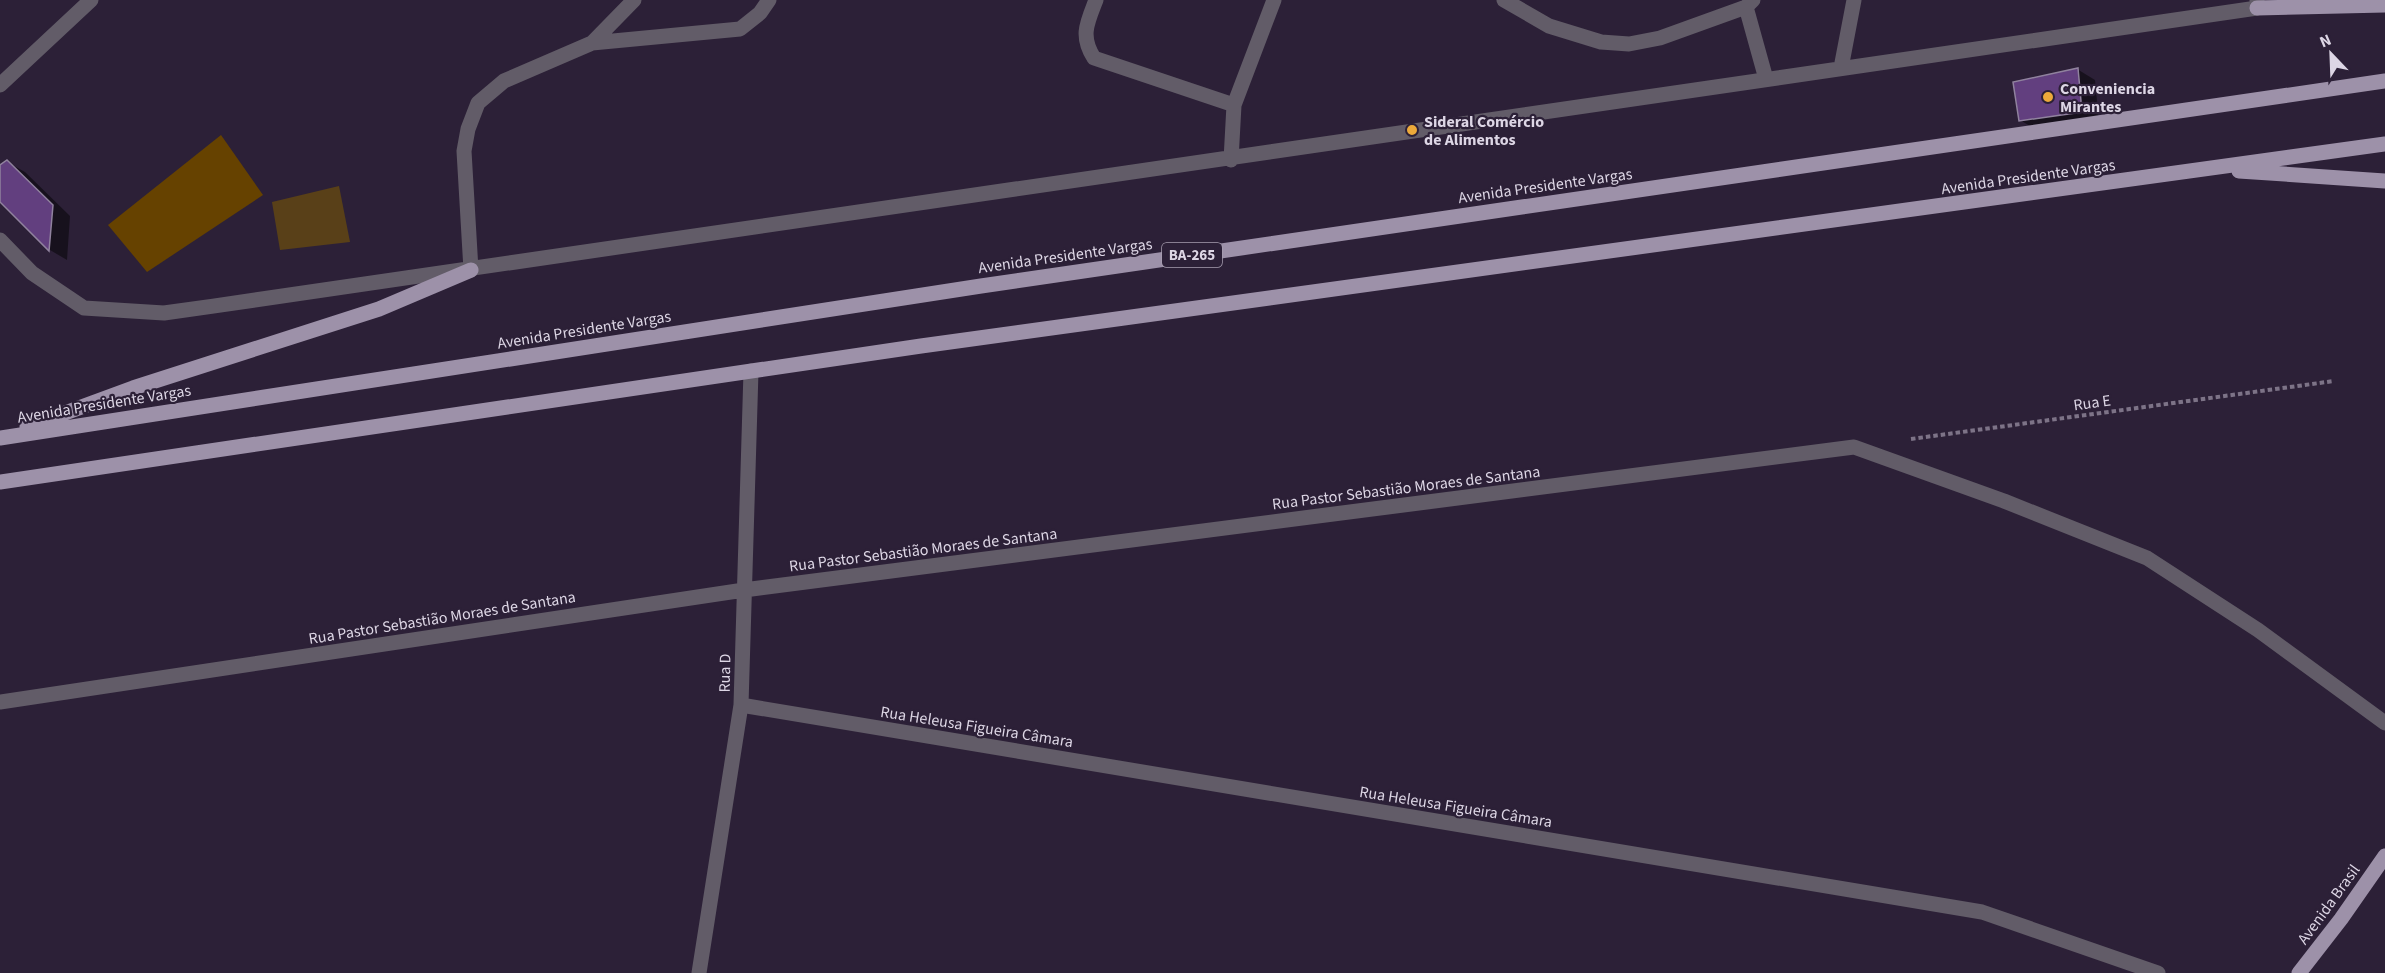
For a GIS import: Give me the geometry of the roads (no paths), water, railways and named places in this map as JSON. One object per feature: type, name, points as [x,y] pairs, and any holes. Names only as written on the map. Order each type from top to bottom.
[{"type":"main road","points":[[2257,4],[2385,5]]},
{"type":"main road","name":"Avenida Presidente Vargas","points":[[0,437],[981,286],[2385,81]]},
{"type":"main road","name":"Avenida Presidente Vargas","points":[[0,482],[750,371],[2385,144]]},
{"type":"main road","points":[[2206,169],[2385,181]]},
{"type":"main road","points":[[0,437],[133,388],[378,309],[471,270]]},
{"type":"main road","name":"Avenida Brasil","points":[[2299,973],[2341,919],[2385,856]]},
{"type":"street","points":[[0,85],[91,0]]},
{"type":"street","points":[[592,43],[634,0]]},
{"type":"street","points":[[471,270],[464,151],[468,129],[478,104],[504,81],[592,43],[740,28],[760,13],[769,0]]},
{"type":"street","points":[[1096,0],[1085,28],[1086,46],[1094,58],[1234,105]]},
{"type":"street","points":[[1231,160],[1234,105],[1274,0]]},
{"type":"street","points":[[1504,0],[1549,26],[1601,42],[1629,44],[1660,38],[1749,3],[1766,79]]},
{"type":"street","points":[[1841,68],[1854,0]]},
{"type":"street","points":[[0,240],[32,273],[84,308],[164,313],[1231,160],[2257,4]]},
{"type":"street","name":"Rua D","points":[[699,973],[741,705],[750,371]]},
{"type":"street","name":"Rua Pastor Sebastião Moraes de Santana","points":[[0,702],[744,590],[1854,447],[2004,501],[2147,558],[2258,630],[2385,723]]},
{"type":"street","name":"Rua Heleusa Figueira Câmara","points":[[741,705],[1982,912],[2158,973]]},
{"type":"place","name":"Conveniencia Mirantes","points":[[2048,97]]},
{"type":"place","name":"Sideral Comércio de Alimentos","points":[[1412,130]]}]
